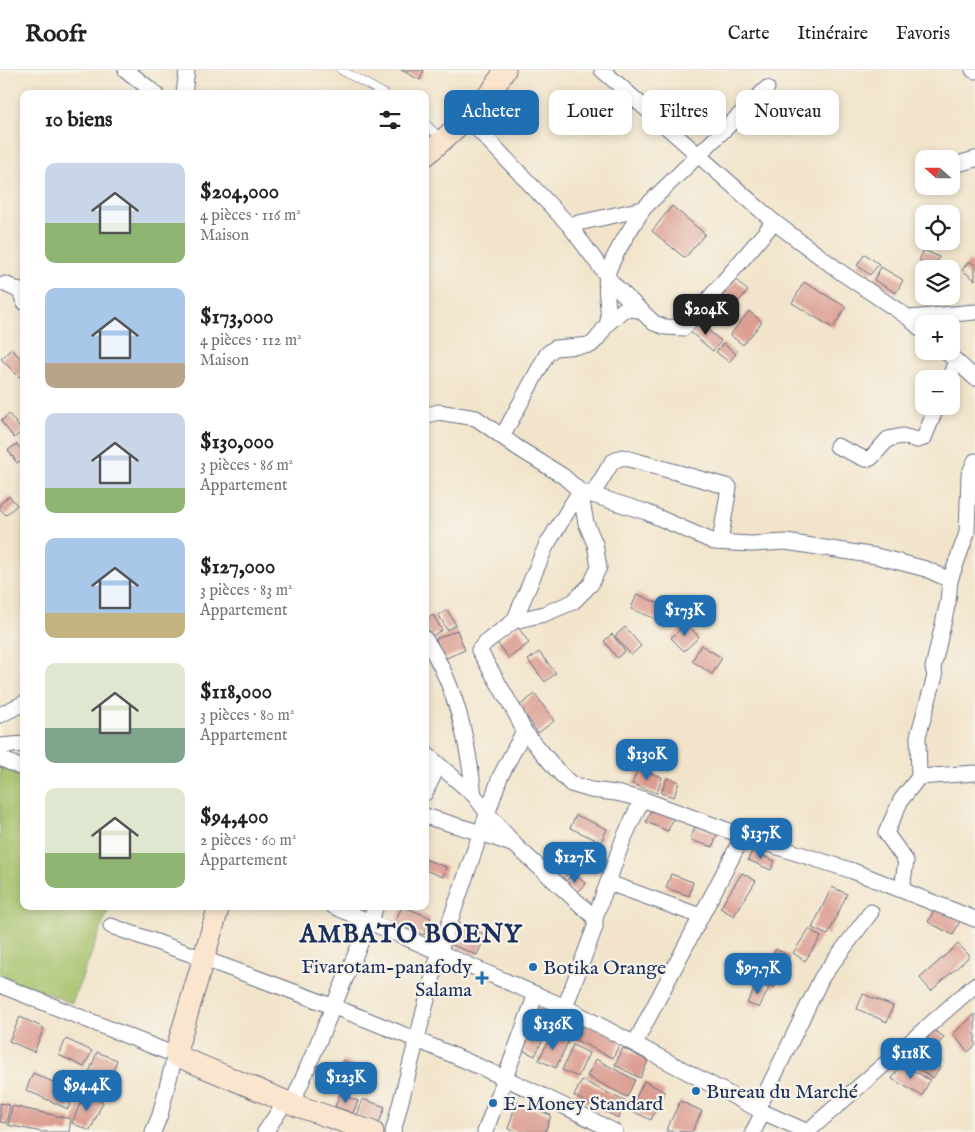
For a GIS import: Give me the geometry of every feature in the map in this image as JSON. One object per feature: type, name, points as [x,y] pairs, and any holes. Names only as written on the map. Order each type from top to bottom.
[{"type":"street","points":[[126,70],[151,90]]},
{"type":"street","points":[[184,90],[187,70]]},
{"type":"street","points":[[493,90],[505,70]]},
{"type":"street","points":[[602,70],[774,222],[915,324]]},
{"type":"street","points":[[608,323],[607,276],[616,256],[643,209],[767,88]]},
{"type":"street","points":[[429,152],[448,135]]},
{"type":"street","points":[[483,135],[569,225],[613,284],[654,323],[665,327],[684,328],[774,222]]},
{"type":"street","points":[[960,163],[975,159]]},
{"type":"street","points":[[569,225],[643,209]]},
{"type":"street","points":[[3,285],[20,281]]},
{"type":"street","points":[[3,285],[20,291]]},
{"type":"street","points":[[502,436],[547,354],[554,348],[591,345],[597,340],[608,323],[624,309],[641,310]]},
{"type":"street","points":[[908,318],[975,312]]},
{"type":"street","points":[[955,360],[975,378]]},
{"type":"street","points":[[429,415],[438,412],[476,418],[586,493],[646,512],[714,542],[752,544],[786,542],[876,556],[926,569],[950,580]]},
{"type":"street","points":[[837,446],[865,459],[871,458],[888,439],[902,436],[917,440],[924,438],[933,415]]},
{"type":"street","points":[[514,621],[546,546],[612,462],[622,457],[728,487],[720,542]]},
{"type":"street","points":[[902,889],[906,861],[886,833],[901,800],[918,777],[918,736],[935,676],[933,668],[948,602],[950,580],[967,533],[969,475],[975,461]]},
{"type":"street","points":[[586,493],[586,523],[595,544],[599,567],[591,584],[573,602],[544,614],[514,621],[486,642],[479,650],[524,731],[556,769],[571,784],[591,790],[642,799],[743,836],[853,871],[975,919]]},
{"type":"street","points":[[429,648],[445,675],[454,701],[470,759],[474,795]]},
{"type":"street","points":[[0,715],[20,705]]},
{"type":"street","points":[[393,1132],[439,953],[500,777],[524,731]]},
{"type":"street","points":[[0,746],[20,744]]},
{"type":"street","points":[[429,757],[474,795],[516,846],[595,918]]},
{"type":"street","points":[[0,758],[20,767]]},
{"type":"street","points":[[429,785],[438,766]]},
{"type":"street","points":[[918,777],[975,773]]},
{"type":"street","points":[[565,1008],[595,927],[595,918],[624,840],[642,799]]},
{"type":"street","points":[[429,817],[516,846]]},
{"type":"street","points":[[635,1044],[743,836]]},
{"type":"street","points":[[609,882],[700,916]]},
{"type":"street","points":[[153,1132],[160,1116],[175,1055],[217,910]]},
{"type":"street","points":[[342,910],[536,994],[635,1044],[760,1111],[808,1132],[975,985]]},
{"type":"street","points":[[265,1132],[289,1103],[374,910]]},
{"type":"street","points":[[753,1132],[760,1111],[822,977],[871,912]]},
{"type":"street","points":[[111,926],[333,1006],[417,1040],[506,1078],[615,1132]]},
{"type":"street","points":[[0,985],[289,1103],[372,1132]]},
{"type":"street","points":[[485,1132],[536,994]]},
{"type":"lane","points":[[341,70],[378,90]]},
{"type":"lane","points":[[429,127],[442,140]]},
{"type":"green space","points":[[0,766],[20,774],[20,910],[108,910],[72,1003],[0,976]]},
{"type":"building","points":[[401,70],[424,70],[420,80]]},
{"type":"building","points":[[672,206],[705,234],[685,258],[652,231]]},
{"type":"building","points":[[924,250],[939,257],[938,260],[919,260]]},
{"type":"building","points":[[865,254],[879,264],[870,275],[857,265]]},
{"type":"building","points":[[969,261],[975,265],[975,280],[962,270]]},
{"type":"building","points":[[881,267],[903,280],[896,293],[874,280]]},
{"type":"building","points":[[736,280],[748,291],[717,325],[706,314]]},
{"type":"building","points":[[804,282],[846,307],[833,328],[792,303]]},
{"type":"building","points":[[749,311],[762,322],[743,345],[730,335]]},
{"type":"building","points":[[698,322],[721,341],[713,351],[690,332]]},
{"type":"building","points":[[723,343],[736,354],[729,362],[716,352]]},
{"type":"building","points":[[11,349],[20,357],[20,376],[19,377],[1,359]]},
{"type":"building","points":[[9,414],[20,428],[20,433],[14,438],[1,421]]},
{"type":"building","points":[[17,444],[20,448],[20,461],[17,463],[8,450]]},
{"type":"building","points":[[9,496],[17,505],[6,515],[0,509],[0,504]]},
{"type":"building","points":[[637,594],[662,605],[656,619],[631,609]]},
{"type":"building","points":[[447,610],[456,625],[447,630],[439,615]]},
{"type":"building","points":[[433,615],[442,630],[432,636],[429,631],[429,618]]},
{"type":"building","points":[[686,623],[699,637],[684,651],[671,638]]},
{"type":"building","points":[[518,627],[529,643],[509,658],[497,643]]},
{"type":"building","points":[[625,627],[641,646],[631,655],[615,636]]},
{"type":"building","points":[[457,630],[465,650],[444,659],[436,639]]},
{"type":"building","points":[[612,634],[625,651],[617,658],[604,641]]},
{"type":"building","points":[[701,645],[722,658],[712,674],[692,661]]},
{"type":"building","points":[[539,652],[556,673],[545,682],[528,660]]},
{"type":"building","points":[[535,694],[554,721],[538,733],[519,706]]},
{"type":"building","points":[[638,769],[662,777],[657,793],[632,784]]},
{"type":"building","points":[[667,778],[679,782],[674,797],[661,793]]},
{"type":"building","points":[[653,805],[675,815],[668,831],[646,822]]},
{"type":"building","points":[[576,815],[607,829],[601,842],[570,828]]},
{"type":"building","points":[[695,827],[717,834],[713,847],[690,840]]},
{"type":"building","points":[[752,851],[775,861],[771,870],[748,860]]},
{"type":"building","points":[[558,858],[571,870],[562,880],[548,868]]},
{"type":"building","points":[[429,861],[446,867],[443,877],[429,872]]},
{"type":"building","points":[[573,873],[586,884],[576,894],[564,883]]},
{"type":"building","points":[[742,873],[756,881],[734,916],[720,908]]},
{"type":"building","points":[[671,874],[693,882],[689,896],[666,888]]},
{"type":"building","points":[[832,887],[847,894],[828,935],[812,928]]},
{"type":"building","points":[[935,908],[960,921],[953,935],[928,922]]},
{"type":"building","points":[[400,910],[412,910],[431,918],[424,935],[395,923]]},
{"type":"building","points":[[459,923],[486,935],[477,955],[450,944]]},
{"type":"building","points":[[809,929],[821,937],[805,961],[793,953]]},
{"type":"building","points":[[958,944],[970,956],[931,991],[920,978]]},
{"type":"building","points":[[776,949],[790,956],[774,988],[760,980]]},
{"type":"building","points":[[758,982],[769,988],[759,1008],[747,1003]]},
{"type":"building","points":[[863,994],[893,1006],[887,1022],[857,1009]]},
{"type":"building","points":[[539,1004],[556,1012],[557,1009],[621,1040],[613,1058],[549,1027],[550,1024],[533,1017]]},
{"type":"building","points":[[975,1014],[975,1046],[968,1052],[953,1034]]},
{"type":"building","points":[[20,1017],[44,1028],[34,1052],[9,1041]]},
{"type":"building","points":[[531,1026],[546,1033],[535,1056],[520,1049]]},
{"type":"building","points":[[934,1030],[944,1037],[929,1057],[919,1050]]},
{"type":"building","points":[[551,1034],[568,1042],[556,1068],[539,1060]]},
{"type":"building","points":[[66,1039],[92,1051],[84,1067],[59,1055]]},
{"type":"building","points":[[573,1045],[589,1053],[578,1077],[562,1070]]},
{"type":"building","points":[[623,1048],[648,1061],[640,1078],[615,1065]]},
{"type":"building","points":[[97,1052],[117,1060],[103,1096],[83,1088]]},
{"type":"building","points":[[916,1053],[940,1067],[933,1078],[910,1064]]},
{"type":"building","points":[[596,1059],[635,1080],[627,1097],[587,1076]]},
{"type":"building","points":[[343,1060],[366,1069],[360,1084],[338,1075]]},
{"type":"building","points":[[901,1064],[930,1080],[922,1096],[892,1079]]},
{"type":"building","points":[[33,1073],[75,1092],[68,1109],[26,1090]]},
{"type":"building","points":[[582,1080],[626,1102],[618,1118],[574,1096]]},
{"type":"building","points":[[644,1081],[665,1092],[651,1120],[630,1110]]},
{"type":"building","points":[[84,1094],[103,1102],[90,1131],[72,1123]]},
{"type":"building","points":[[340,1094],[358,1101],[353,1113],[335,1107]]},
{"type":"building","points":[[363,1099],[385,1107],[379,1123],[357,1115]]},
{"type":"building","points":[[680,1101],[702,1111],[692,1132],[666,1131]]},
{"type":"building","points":[[0,1103],[10,1105],[6,1123],[0,1122]]},
{"type":"building","points":[[516,1103],[551,1115],[545,1132],[517,1132],[508,1129]]},
{"type":"building","points":[[12,1106],[71,1119],[69,1132],[42,1132],[8,1125]]},
{"type":"place","name":"Botika Orange","points":[[533,967]]},
{"type":"place","name":"Fivarotam-panafody Salama","points":[[482,978]]},
{"type":"place","name":"Bureau du Marché","points":[[696,1091]]},
{"type":"place","name":"E-Money Standard","points":[[493,1103]]},
{"type":"district","name":"AMBATO BOENY","points":[[411,933]]}]
